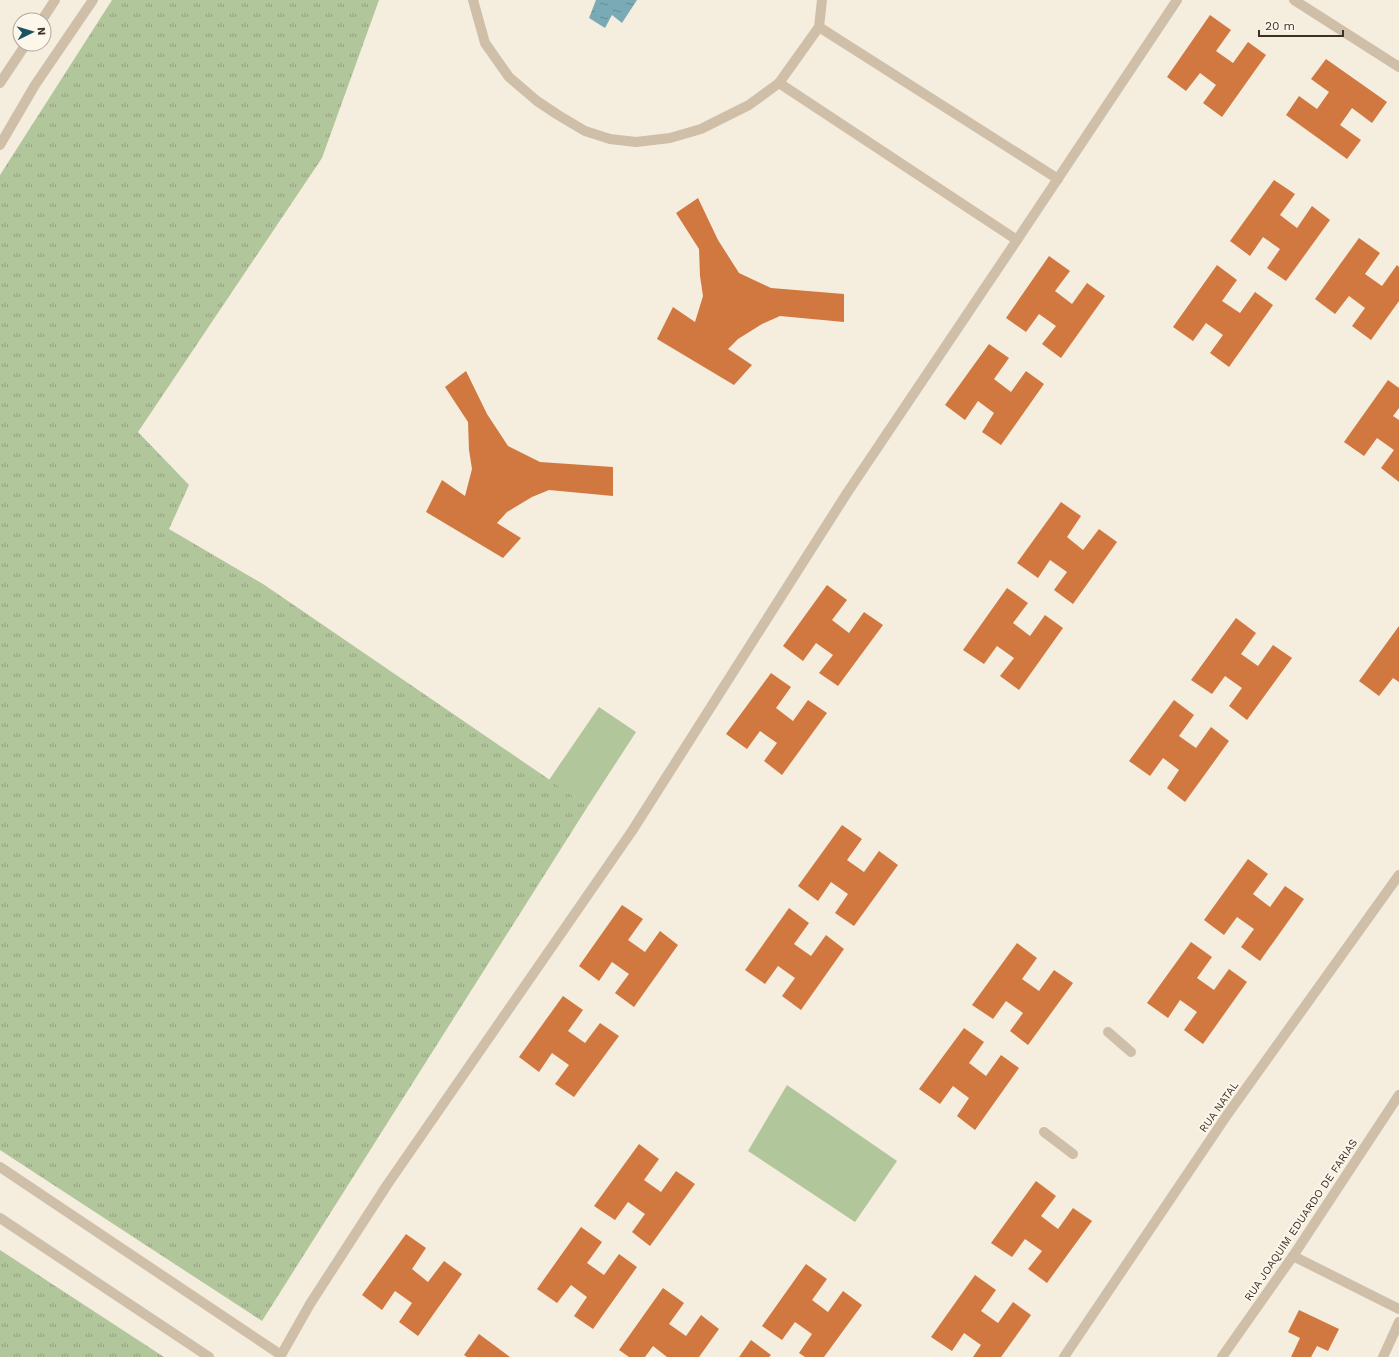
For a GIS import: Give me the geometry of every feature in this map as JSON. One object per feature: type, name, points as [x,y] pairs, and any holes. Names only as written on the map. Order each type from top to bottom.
[{"type":"street","points":[[47,12],[55,0]]},
{"type":"street","points":[[0,145],[35,86],[93,0]]},
{"type":"street","points":[[473,0],[485,43],[509,78],[558,116],[585,131],[610,139],[636,142],[670,138],[701,129],[749,105],[779,83],[819,27],[822,0]]},
{"type":"street","points":[[0,1167],[281,1356],[310,1304],[386,1185],[632,832],[847,493],[1177,0]]},
{"type":"street","points":[[1294,0],[1399,67]]},
{"type":"street","points":[[819,27],[1058,179]]},
{"type":"street","points":[[0,83],[21,52]]},
{"type":"street","points":[[779,83],[1017,240]]},
{"type":"street","name":"RUA NATAL","points":[[1064,1357],[1227,1115],[1399,875]]},
{"type":"street","points":[[1108,1032],[1131,1052]]},
{"type":"street","name":"RUA JOAQUIM EDUARDO DE FARIAS","points":[[1222,1357],[1293,1256],[1399,1095]]},
{"type":"street","points":[[1044,1132],[1073,1154]]},
{"type":"street","points":[[0,1218],[209,1357]]},
{"type":"street","points":[[1293,1256],[1399,1309]]},
{"type":"street","points":[[1383,1357],[1399,1322]]},
{"type":"green space","points":[[112,0],[379,0],[322,158],[138,432],[189,485],[169,529],[263,584],[588,806],[262,1321],[0,1150],[0,175]]},
{"type":"green space","points":[[599,707],[636,732],[588,806],[549,780]]},
{"type":"green space","points":[[787,1085],[897,1161],[855,1222],[748,1151]]},
{"type":"green space","points":[[0,1250],[164,1357],[0,1357]]},
{"type":"water","points":[[596,0],[637,0],[622,23],[612,15],[605,28],[589,18]]},
{"type":"building","points":[[1210,15],[1231,30],[1216,51],[1233,63],[1248,42],[1266,55],[1222,117],[1203,103],[1216,85],[1200,73],[1186,91],[1167,77]]},
{"type":"building","points":[[1326,59],[1387,102],[1372,123],[1352,108],[1340,125],[1361,140],[1347,159],[1286,115],[1299,96],[1317,109],[1329,92],[1311,79]]},
{"type":"building","points":[[1274,180],[1295,194],[1280,215],[1297,228],[1312,206],[1330,220],[1286,281],[1267,268],[1280,249],[1263,237],[1250,256],[1230,241]]},
{"type":"building","points":[[698,198],[718,240],[739,273],[771,288],[844,294],[844,322],[780,316],[762,324],[738,339],[728,349],[752,365],[734,385],[657,339],[673,307],[695,322],[703,296],[700,276],[699,249],[676,213]]},
{"type":"building","points":[[1359,238],[1380,253],[1365,274],[1382,286],[1397,265],[1399,267],[1399,301],[1371,340],[1352,326],[1365,308],[1349,296],[1335,314],[1315,299]]},
{"type":"building","points":[[1049,256],[1070,271],[1055,291],[1072,304],[1087,283],[1105,296],[1061,358],[1042,344],[1056,326],[1039,314],[1026,332],[1006,318]]},
{"type":"building","points":[[1217,265],[1237,280],[1222,301],[1240,313],[1255,292],[1273,305],[1229,367],[1210,353],[1223,335],[1206,323],[1193,341],[1173,327]]},
{"type":"building","points":[[989,344],[1009,358],[994,379],[1011,392],[1026,371],[1044,384],[1001,445],[982,432],[994,413],[978,401],[965,420],[945,405]]},
{"type":"building","points":[[466,371],[487,414],[508,446],[540,462],[613,467],[613,496],[549,490],[532,497],[507,512],[497,523],[521,538],[503,558],[426,512],[442,480],[465,496],[472,469],[469,450],[468,422],[445,387]]},
{"type":"building","points":[[1388,380],[1399,388],[1399,408],[1393,416],[1399,420],[1399,482],[1381,468],[1394,450],[1377,438],[1364,456],[1344,442]]},
{"type":"building","points":[[1061,502],[1081,516],[1067,537],[1083,550],[1099,529],[1117,542],[1073,604],[1054,590],[1067,572],[1050,560],[1038,578],[1017,563]]},
{"type":"building","points":[[827,585],[847,600],[832,620],[849,633],[864,612],[883,625],[838,686],[819,673],[833,655],[816,643],[803,661],[783,646]]},
{"type":"building","points":[[1007,588],[1028,603],[1013,623],[1030,636],[1045,615],[1063,628],[1019,690],[1000,676],[1014,658],[997,646],[984,664],[963,650]]},
{"type":"building","points":[[1236,618],[1256,633],[1241,654],[1258,666],[1273,645],[1292,658],[1247,720],[1229,706],[1242,688],[1225,676],[1212,694],[1191,680]]},
{"type":"building","points":[[1399,626],[1399,682],[1393,678],[1379,696],[1359,681]]},
{"type":"building","points":[[771,673],[791,687],[776,708],[793,721],[808,700],[827,713],[782,775],[764,761],[777,743],[760,731],[747,749],[726,734]]},
{"type":"building","points":[[1174,700],[1194,715],[1179,736],[1196,748],[1211,727],[1229,741],[1185,802],[1167,788],[1179,770],[1163,758],[1150,776],[1129,761]]},
{"type":"building","points":[[842,825],[862,839],[847,860],[864,872],[879,851],[898,865],[854,926],[835,913],[848,894],[831,882],[818,901],[798,886]]},
{"type":"building","points":[[1248,859],[1268,874],[1253,894],[1270,907],[1285,886],[1304,899],[1260,961],[1241,947],[1254,929],[1237,917],[1224,935],[1204,920]]},
{"type":"building","points":[[622,905],[643,919],[628,940],[645,952],[660,931],[678,945],[634,1007],[615,993],[629,974],[612,962],[599,981],[579,966]]},
{"type":"building","points":[[789,908],[809,923],[794,944],[811,956],[826,935],[844,949],[801,1010],[782,996],[795,978],[778,966],[765,984],[745,970]]},
{"type":"building","points":[[1191,942],[1212,957],[1197,978],[1214,990],[1229,969],[1247,982],[1203,1044],[1184,1030],[1197,1012],[1180,1000],[1168,1018],[1147,1003]]},
{"type":"building","points":[[1017,943],[1037,958],[1022,979],[1039,991],[1054,970],[1073,983],[1028,1045],[1010,1031],[1023,1013],[1006,1001],[993,1019],[972,1005]]},
{"type":"building","points":[[563,996],[583,1010],[568,1031],[585,1043],[600,1023],[619,1036],[574,1097],[555,1084],[569,1065],[552,1053],[539,1072],[519,1057]]},
{"type":"building","points":[[964,1028],[984,1042],[969,1063],[986,1076],[1001,1055],[1019,1068],[975,1130],[957,1116],[969,1098],[953,1086],[940,1104],[919,1089]]},
{"type":"building","points":[[639,1144],[659,1159],[644,1180],[661,1192],[676,1171],[695,1184],[650,1246],[632,1232],[645,1214],[628,1202],[615,1220],[594,1206]]},
{"type":"building","points":[[1036,1181],[1056,1196],[1041,1216],[1058,1229],[1073,1208],[1092,1221],[1047,1283],[1028,1269],[1042,1251],[1025,1239],[1012,1257],[991,1243]]},
{"type":"building","points":[[581,1227],[602,1242],[587,1263],[604,1275],[619,1254],[637,1267],[593,1329],[574,1316],[587,1297],[571,1285],[557,1303],[537,1289]]},
{"type":"building","points":[[406,1234],[426,1248],[412,1269],[428,1282],[444,1261],[462,1274],[418,1336],[399,1322],[412,1303],[395,1291],[382,1310],[362,1295]]},
{"type":"building","points":[[806,1264],[827,1279],[812,1300],[828,1312],[843,1291],[862,1305],[824,1357],[805,1357],[799,1353],[812,1334],[795,1322],[782,1340],[762,1326]]},
{"type":"building","points":[[975,1275],[996,1290],[981,1311],[998,1323],[1013,1302],[1031,1315],[1001,1357],[973,1357],[981,1345],[964,1333],[952,1351],[931,1337]]},
{"type":"building","points":[[663,1288],[684,1303],[669,1324],[686,1336],[701,1315],[719,1329],[699,1357],[667,1357],[653,1346],[645,1357],[629,1357],[619,1350]]},
{"type":"building","points":[[1299,1310],[1339,1329],[1328,1351],[1317,1346],[1311,1357],[1291,1357],[1300,1338],[1288,1332]]},
{"type":"building","points":[[479,1334],[510,1357],[467,1357],[464,1355]]},
{"type":"building","points":[[751,1340],[771,1355],[769,1357],[739,1357]]}]
